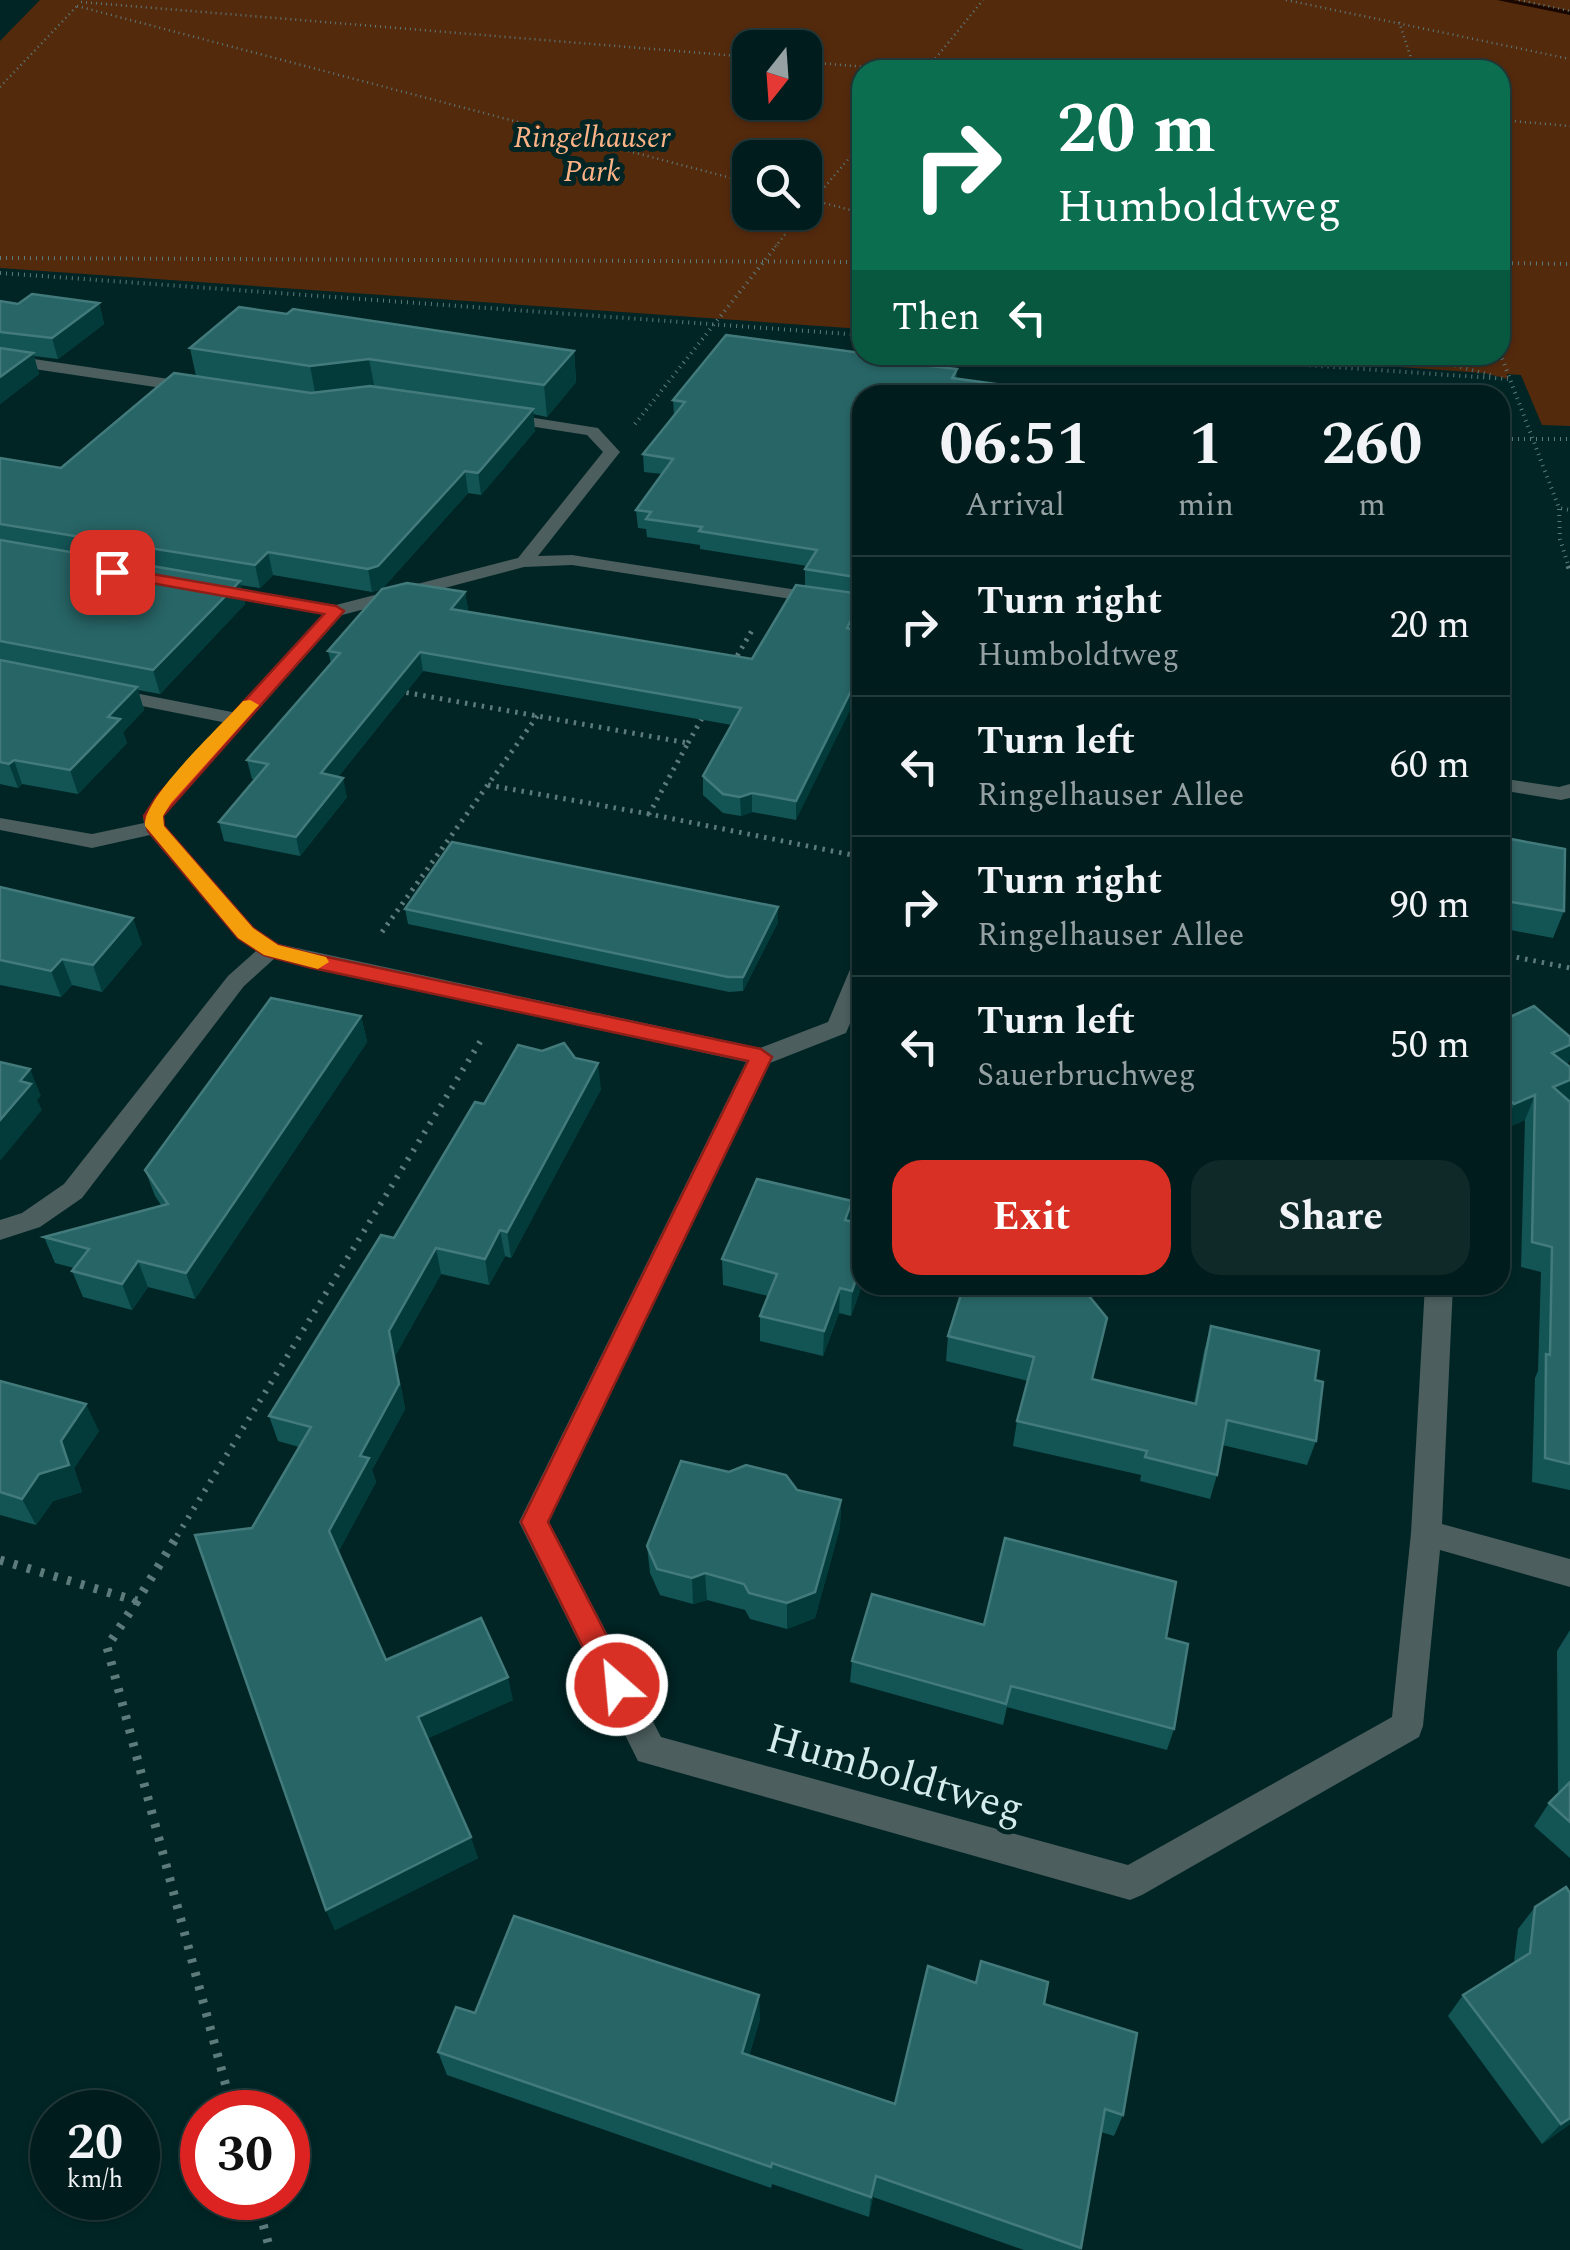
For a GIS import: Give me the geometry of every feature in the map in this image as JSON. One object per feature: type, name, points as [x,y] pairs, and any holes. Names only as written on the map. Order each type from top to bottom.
[{"type":"street","points":[[0,359],[218,391]]},
{"type":"street","points":[[493,416],[592,431],[612,452],[524,562]]},
{"type":"street","points":[[186,585],[336,611],[524,562],[572,560],[852,603]]},
{"type":"street","points":[[336,611],[163,800],[154,816],[154,826],[246,933],[271,950],[761,1057],[838,1027],[852,994]]},
{"type":"street","points":[[91,690],[237,719]]},
{"type":"street","points":[[1510,786],[1560,794],[1570,790]]},
{"type":"street","points":[[0,824],[92,840],[154,826]]},
{"type":"street","points":[[0,1230],[30,1220],[73,1191],[236,981],[271,950]]},
{"type":"street","name":"Humboldtweg","points":[[761,1057],[534,1522],[650,1750],[1130,1883],[1407,1726],[1426,1532],[1438,1295]]},
{"type":"street","points":[[1426,1532],[1570,1573]]},
{"type":"path","points":[[934,60],[982,0]]},
{"type":"path","points":[[1286,0],[1570,58]]},
{"type":"path","points":[[1519,0],[1570,10]]},
{"type":"path","points":[[80,3],[732,56]]},
{"type":"path","points":[[0,86],[80,3]]},
{"type":"path","points":[[80,3],[732,178]]},
{"type":"path","points":[[1398,21],[1412,60]]},
{"type":"path","points":[[822,63],[852,66]]},
{"type":"path","points":[[1510,121],[1570,126]]},
{"type":"path","points":[[822,190],[852,155]]},
{"type":"path","points":[[822,202],[852,210]]},
{"type":"path","points":[[612,452],[790,230]]},
{"type":"path","points":[[0,258],[852,262]]},
{"type":"path","points":[[1510,264],[1570,264]]},
{"type":"path","points":[[0,273],[852,334]]},
{"type":"path","points":[[1305,365],[1508,379]]},
{"type":"path","points":[[1453,365],[1508,379]]},
{"type":"path","points":[[1504,365],[1558,508],[1560,539],[1570,571]]},
{"type":"path","points":[[1510,440],[1570,440]]},
{"type":"path","points":[[1558,508],[1570,510]]},
{"type":"path","points":[[726,676],[774,591]]},
{"type":"path","points":[[391,690],[688,743]]},
{"type":"path","points":[[649,814],[707,709]]},
{"type":"path","points":[[355,970],[538,715]]},
{"type":"path","points":[[488,785],[852,855]]},
{"type":"path","points":[[1510,956],[1570,968]]},
{"type":"path","points":[[227,2090],[107,1647],[504,1002]]},
{"type":"path","points":[[0,1560],[137,1601]]},
{"type":"path","points":[[262,2220],[270,2250]]},
{"type":"green space","name":"Ringelhauser Park","points":[[40,0],[1570,0],[1570,426],[1542,425],[1521,375],[1507,374],[1508,379],[1484,373],[1372,365],[1510,365],[1510,60],[852,60],[852,328],[0,268],[0,41]]},
{"type":"building","points":[[32,294],[99,303],[52,338],[0,332],[0,301],[18,304]]},
{"type":"building","points":[[239,307],[287,314],[293,309],[574,351],[544,385],[369,359],[310,366],[190,348]]},
{"type":"building","points":[[726,335],[852,352],[852,365],[957,369],[952,378],[1003,385],[852,385],[852,576],[805,569],[817,550],[699,531],[702,527],[646,519],[651,512],[636,510],[673,459],[643,454],[685,402],[673,400]]},
{"type":"building","points":[[0,348],[33,353],[0,377]]},
{"type":"building","points":[[174,373],[311,393],[370,386],[533,409],[478,473],[465,471],[378,566],[368,569],[268,552],[255,565],[0,524],[0,458],[61,468]]},
{"type":"building","points":[[0,540],[240,581],[153,670],[0,641]]},
{"type":"building","points":[[407,583],[465,592],[451,609],[752,659],[796,585],[852,593],[852,618],[847,628],[852,629],[852,689],[796,801],[752,793],[740,797],[723,794],[703,776],[741,708],[420,652],[321,773],[343,778],[296,837],[219,822],[268,764],[247,760],[340,653],[328,651],[382,589]]},
{"type":"building","points":[[0,660],[137,687],[108,717],[120,719],[70,770],[14,760],[9,764],[0,762]]},
{"type":"building","points":[[1510,839],[1565,849],[1564,911],[1510,902]]},
{"type":"building","points":[[452,842],[778,907],[743,977],[405,909]]},
{"type":"building","points":[[0,887],[133,918],[93,965],[62,959],[51,971],[0,960]]},
{"type":"building","points":[[271,998],[361,1016],[186,1273],[138,1261],[122,1284],[72,1271],[89,1249],[44,1237],[168,1204],[145,1170]]},
{"type":"building","points":[[1534,1006],[1570,1037],[1570,1045],[1552,1053],[1570,1067],[1570,1080],[1553,1087],[1570,1102],[1570,1464],[1545,1458],[1552,1247],[1532,1242],[1535,1095],[1514,1104],[1510,1100],[1510,1017]]},
{"type":"building","points":[[564,1043],[575,1058],[598,1063],[507,1232],[500,1230],[485,1259],[436,1248],[389,1331],[399,1384],[360,1456],[369,1458],[329,1531],[386,1660],[481,1618],[508,1677],[418,1717],[471,1837],[326,1910],[195,1535],[252,1528],[311,1427],[269,1416],[381,1235],[394,1238],[475,1102],[484,1104],[518,1045],[542,1051]]},
{"type":"building","points":[[0,1062],[30,1069],[20,1081],[31,1084],[0,1120]]},
{"type":"building","points":[[757,1179],[852,1201],[845,1220],[852,1222],[852,1291],[840,1288],[824,1331],[760,1316],[777,1274],[722,1259]]},
{"type":"building","points":[[961,1295],[1088,1295],[1107,1318],[1092,1379],[1196,1404],[1211,1326],[1319,1351],[1315,1380],[1323,1382],[1316,1441],[1227,1420],[1217,1475],[1145,1457],[1147,1451],[1017,1421],[1034,1357],[948,1336]]},
{"type":"building","points":[[0,1381],[86,1404],[61,1441],[69,1465],[39,1474],[22,1499],[0,1492]]},
{"type":"building","points":[[681,1461],[729,1472],[746,1465],[786,1475],[797,1490],[841,1500],[815,1592],[787,1603],[749,1593],[744,1584],[705,1573],[692,1578],[657,1569],[647,1546]]},
{"type":"building","points":[[1005,1538],[1176,1582],[1166,1638],[1188,1644],[1174,1729],[1011,1686],[1006,1704],[852,1661],[872,1594],[984,1625]]},
{"type":"building","points":[[1570,1782],[1570,1822],[1549,1803]]},
{"type":"building","points":[[1566,1887],[1570,1893],[1570,2118],[1561,2124],[1463,1995],[1530,1953],[1535,1907]]},
{"type":"building","points":[[514,1916],[759,1995],[742,2053],[895,2104],[928,1966],[976,1983],[981,1961],[1048,1982],[1044,2004],[1137,2033],[1123,2115],[1105,2109],[1081,2248],[876,2176],[871,2197],[772,2163],[771,2167],[438,2052],[456,2007],[475,2013]]},
{"type":"waterway","points":[[1501,0],[1570,13]]},
{"type":"slow traffic","points":[[250,705],[163,800],[154,816],[154,826],[246,933],[271,950],[318,962]]},
{"type":"route","points":[[112,572],[336,611],[163,800],[154,816],[154,826],[246,933],[271,950],[308,960],[761,1057],[534,1522],[617,1685]]}]
